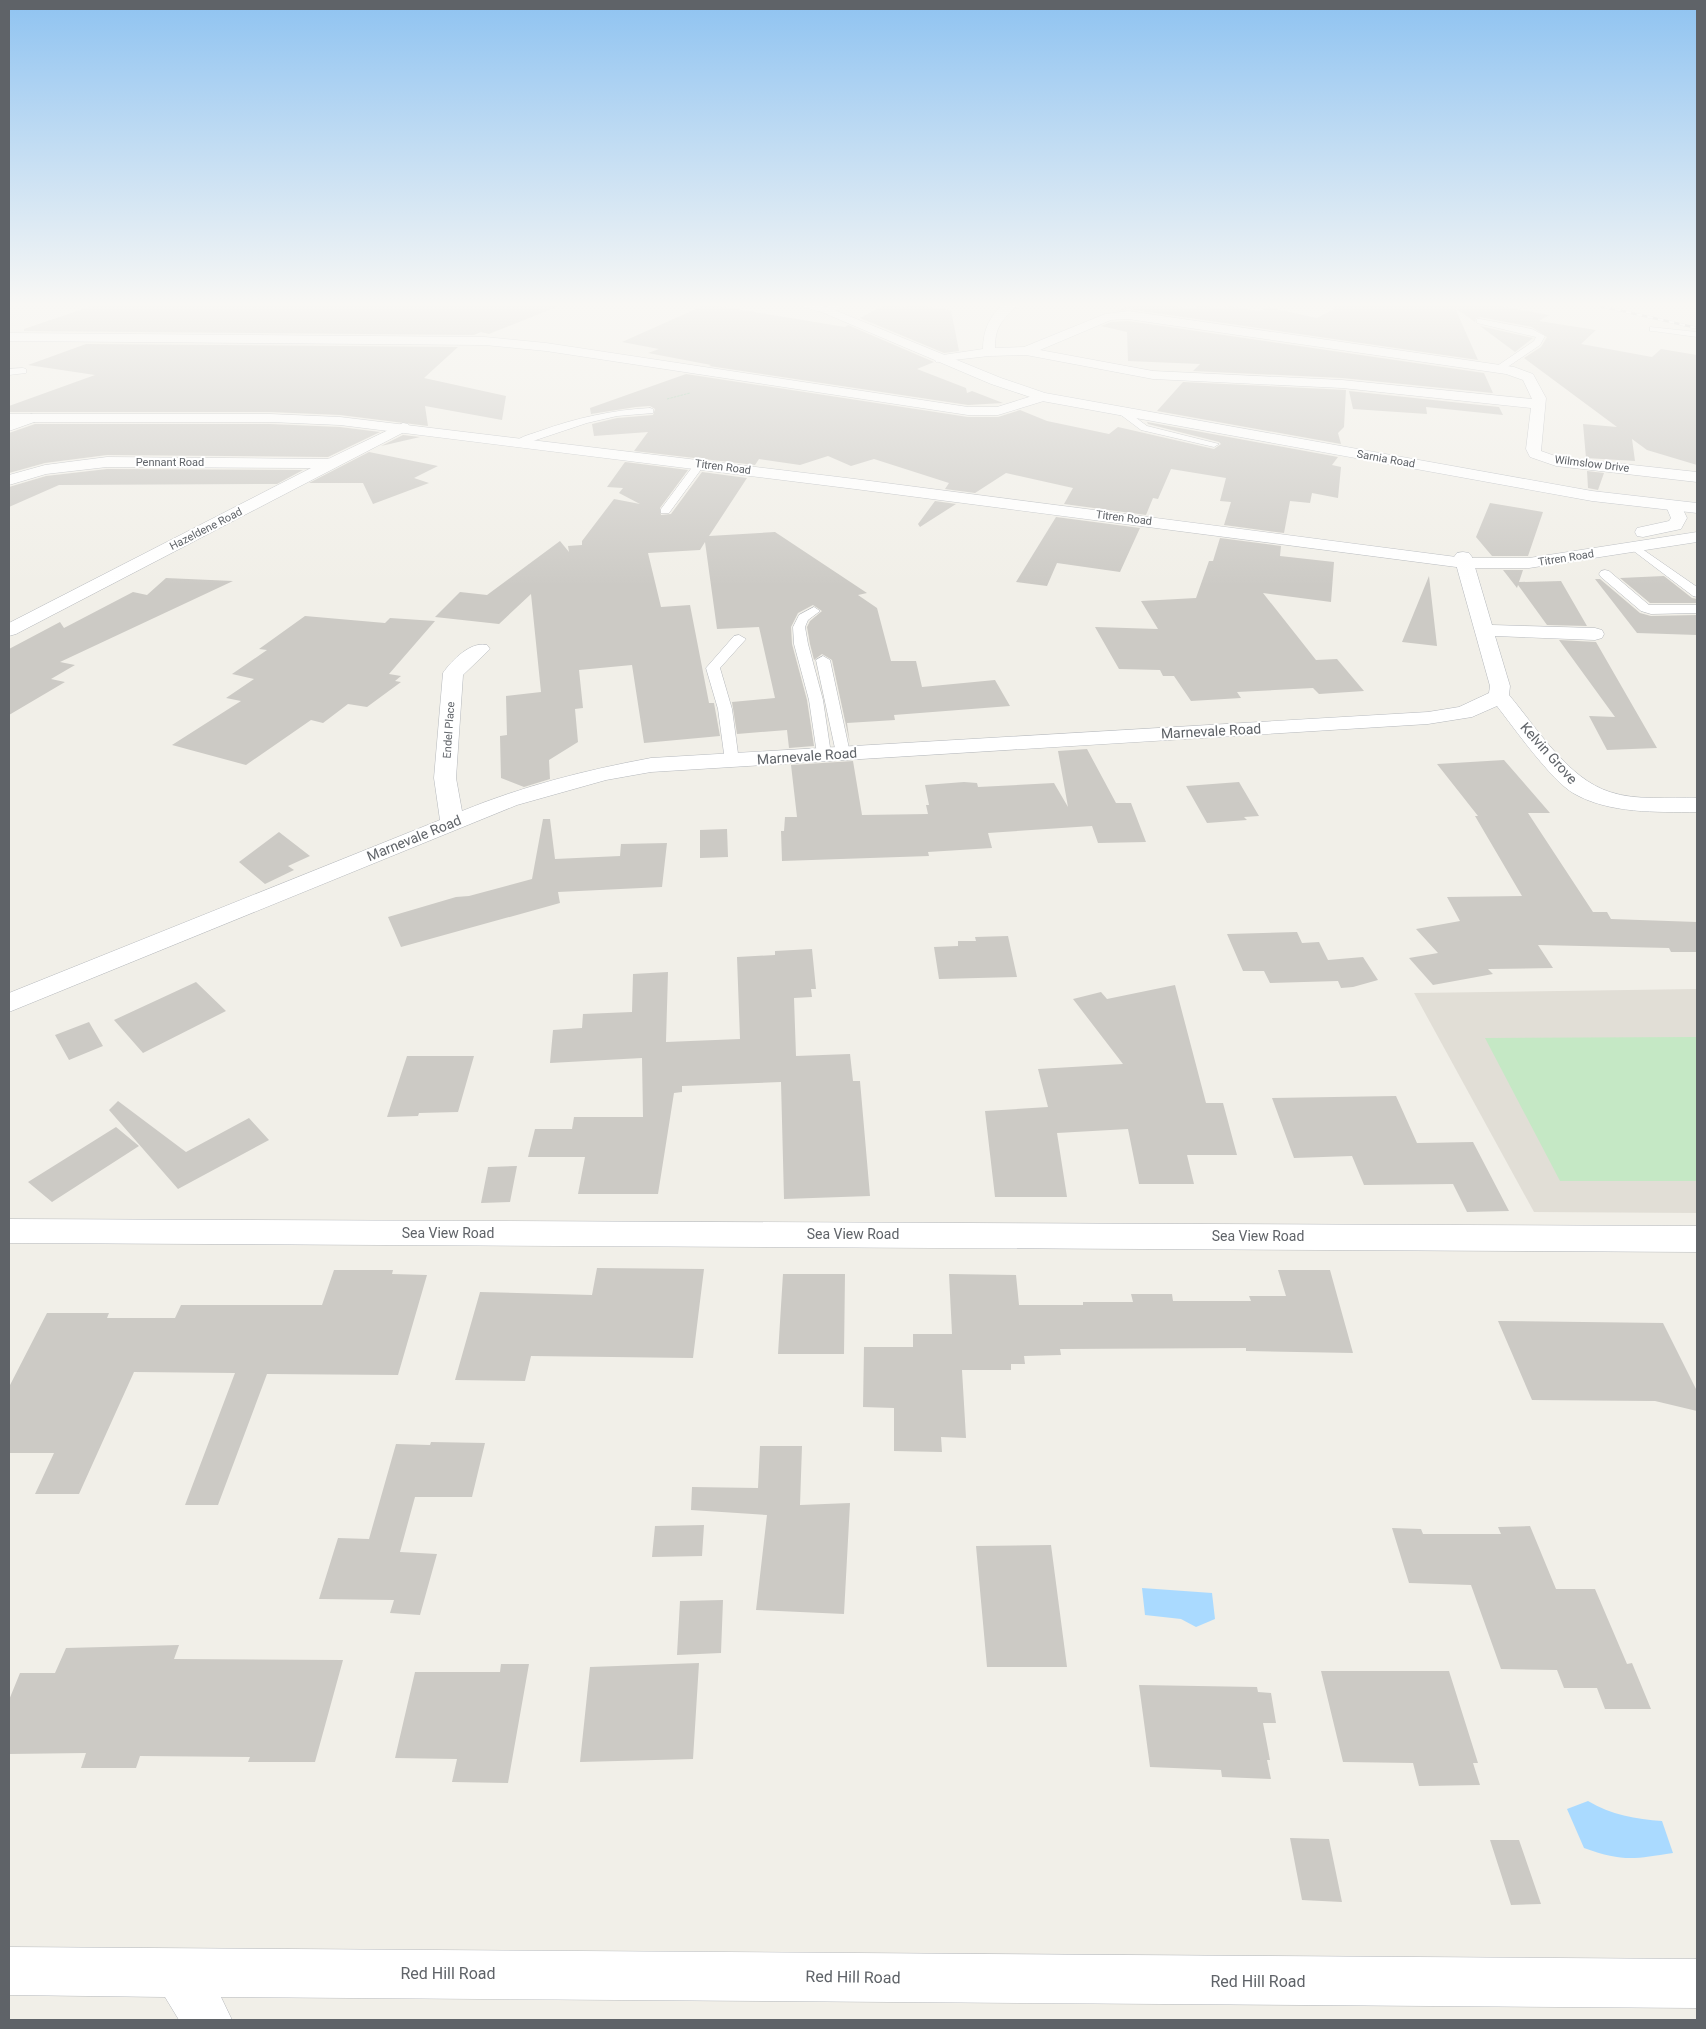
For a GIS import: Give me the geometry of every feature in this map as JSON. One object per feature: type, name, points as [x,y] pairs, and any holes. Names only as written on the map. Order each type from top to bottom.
[{"type":"street","points":[[871,397],[968,411],[998,411],[1042,397]]},
{"type":"street","name":"Sarnia Road","points":[[1042,397],[1592,496],[1697,508]]},
{"type":"street","points":[[1466,397],[1537,404]]},
{"type":"street","name":"Wilmslow Drive","points":[[1537,397],[1533,449],[1535,454],[1556,461],[1697,477]]},
{"type":"street","name":"Titren Road","points":[[9,418],[306,418],[403,427],[1464,560],[1528,564],[1697,537]]},
{"type":"street","points":[[9,427],[32,418]]},
{"type":"street","name":"Hazeldene Road","points":[[9,630],[403,427]]},
{"type":"street","name":"Pennant Road","points":[[9,480],[45,470],[107,462],[333,464]]},
{"type":"street","name":"Titren Road","points":[[1464,560],[1665,529],[1675,525],[1678,518],[1674,506]]},
{"type":"street","points":[[1464,560],[1499,676],[1499,696]]},
{"type":"street","points":[[1485,630],[1595,634]]},
{"type":"street","name":"Endel Place","points":[[452,823],[445,778],[453,673],[480,649]]},
{"type":"street","name":"Marnevale Road","points":[[9,1003],[518,797],[603,774],[651,765],[1428,718],[1462,714],[1482,707],[1499,696]]},
{"type":"street","name":"Kelvin Grove","points":[[1499,696],[1565,775],[1580,788],[1606,799],[1640,804],[1697,804]]},
{"type":"street","name":"Sea View Road","points":[[9,1231],[1697,1239]]},
{"type":"street","name":"Red Hill Road","points":[[9,1970],[1697,1984]]},
{"type":"street","points":[[177,1971],[207,2020]]},
{"type":"lane","points":[[520,442],[561,428],[621,413],[650,411]]},
{"type":"lane","points":[[1124,413],[1144,428],[1214,444]]},
{"type":"lane","points":[[665,511],[700,464]]},
{"type":"lane","points":[[1635,547],[1697,593]]},
{"type":"lane","points":[[1605,574],[1645,608],[1651,610],[1697,609]]},
{"type":"lane","points":[[814,611],[803,618],[799,626],[801,644],[833,754]]},
{"type":"lane","points":[[732,760],[725,709],[713,668],[739,639]]},
{"type":"lane","points":[[823,660],[833,754]]},
{"type":"path","points":[[621,413],[678,397]]},
{"type":"shaded area","points":[[1697,989],[1697,1213],[1534,1212],[1414,993]]},
{"type":"green space","points":[[1697,1037],[1697,1181],[1560,1181],[1485,1038]]},
{"type":"water","points":[[1142,1588],[1212,1593],[1215,1619],[1196,1627],[1181,1619],[1145,1615]]},
{"type":"water","points":[[1588,1801],[1624,1816],[1662,1821],[1673,1853],[1629,1858],[1609,1856],[1584,1848],[1567,1809]]},
{"type":"building","points":[[35,397],[506,397],[502,420],[425,406],[428,426],[340,415],[270,412],[9,412],[9,406]]},
{"type":"building","points":[[622,397],[835,397],[968,417],[998,417],[1020,410],[1047,421],[1109,434],[1118,427],[1214,449],[1221,444],[1148,424],[1147,422],[1338,457],[1332,465],[1341,467],[1338,498],[1312,493],[1310,503],[1290,501],[1284,533],[1224,525],[1231,502],[1220,501],[1226,478],[1171,469],[1158,499],[1153,498],[1146,515],[1064,504],[1073,488],[1006,473],[975,493],[945,489],[949,483],[874,459],[851,466],[828,456],[800,465],[759,459],[755,465],[634,451],[648,432],[594,436],[592,424],[617,418],[653,415],[655,409],[650,406],[636,407],[591,414],[590,408]]},
{"type":"building","points":[[913,397],[987,397],[1003,403],[968,405]]},
{"type":"building","points":[[1170,397],[1346,397],[1344,427],[1338,433],[1341,444],[1157,411]]},
{"type":"building","points":[[1350,397],[1402,397],[1499,407],[1503,415],[1426,407],[1427,414],[1353,409]]},
{"type":"building","points":[[1576,397],[1697,397],[1697,465],[1647,450],[1632,439],[1635,461],[1586,458],[1583,424],[1617,427]]},
{"type":"building","points":[[35,424],[270,424],[340,427],[380,432],[328,457],[107,455],[45,463],[9,473],[9,433]]},
{"type":"building","points":[[403,435],[420,437],[381,446]]},
{"type":"building","points":[[369,452],[438,466],[414,478],[429,483],[373,504],[363,483],[309,483]]},
{"type":"building","points":[[625,462],[688,470],[660,508],[661,515],[671,514],[702,472],[747,478],[709,536],[775,532],[867,593],[858,595],[877,608],[891,661],[916,661],[922,687],[995,680],[1010,706],[894,715],[895,720],[847,723],[850,744],[832,660],[822,654],[814,660],[807,627],[810,621],[822,611],[813,605],[798,613],[791,627],[792,644],[807,700],[814,746],[789,748],[787,730],[737,734],[732,702],[775,698],[759,627],[717,629],[705,542],[700,550],[648,553],[661,607],[690,605],[709,703],[714,703],[720,736],[644,743],[632,665],[579,670],[583,708],[575,709],[578,742],[549,760],[550,779],[524,787],[501,778],[500,736],[507,735],[506,696],[541,692],[531,594],[499,624],[435,617],[460,592],[487,595],[560,541],[569,552],[568,546],[582,545],[582,541],[614,499],[640,504],[619,493],[623,488],[607,487]]},
{"type":"building","points":[[107,469],[303,470],[277,484],[59,485],[9,507],[9,487],[46,476]]},
{"type":"building","points":[[1587,471],[1604,473],[1598,490],[1588,488]]},
{"type":"building","points":[[935,501],[956,504],[920,527],[918,524]]},
{"type":"building","points":[[1490,503],[1543,512],[1528,556],[1492,556],[1476,537]]},
{"type":"building","points":[[1056,517],[1140,528],[1120,572],[1057,563],[1047,586],[1016,582]]},
{"type":"building","points":[[1220,538],[1281,546],[1280,556],[1334,562],[1331,602],[1263,593],[1316,660],[1337,659],[1364,691],[1319,694],[1313,688],[1237,692],[1241,698],[1191,701],[1174,676],[1163,676],[1160,670],[1119,669],[1095,627],[1158,629],[1141,601],[1196,598],[1209,561],[1213,561]]},
{"type":"building","points":[[1503,570],[1523,570],[1519,582],[1561,581],[1587,626],[1547,625],[1518,585],[1517,588]]},
{"type":"building","points":[[1429,576],[1437,646],[1402,642]]},
{"type":"building","points":[[1664,576],[1692,598],[1697,599],[1697,603],[1650,603],[1620,578]]},
{"type":"building","points":[[166,578],[233,581],[60,662],[75,665],[51,679],[65,682],[9,715],[9,649],[60,622],[64,628],[133,592],[147,595]]},
{"type":"building","points":[[1595,579],[1600,579],[1640,613],[1651,616],[1697,615],[1697,635],[1637,633]]},
{"type":"building","points":[[305,616],[385,623],[390,618],[435,621],[389,674],[401,676],[395,681],[401,682],[367,707],[348,704],[323,723],[311,720],[246,765],[172,745],[241,701],[226,698],[254,679],[232,674],[267,650],[259,649]]},
{"type":"building","points":[[1559,640],[1596,642],[1657,748],[1607,750],[1589,716],[1615,717]]},
{"type":"building","points":[[1087,749],[1116,803],[1131,803],[1146,842],[1098,843],[1092,826],[988,833],[992,848],[928,852],[929,856],[782,861],[781,831],[784,831],[785,817],[797,817],[791,765],[853,761],[862,815],[928,814],[926,805],[929,805],[925,785],[964,782],[977,783],[978,787],[1054,783],[1068,807],[1058,751]]},
{"type":"building","points":[[1504,760],[1550,813],[1528,813],[1593,912],[1607,912],[1611,919],[1697,922],[1697,952],[1671,952],[1669,948],[1538,945],[1553,968],[1488,969],[1493,974],[1433,985],[1409,958],[1438,953],[1416,929],[1460,921],[1447,897],[1522,896],[1475,816],[1478,816],[1437,764]]},
{"type":"building","points":[[1239,782],[1259,816],[1244,817],[1247,820],[1207,823],[1186,786]]},
{"type":"building","points":[[543,819],[550,819],[555,859],[620,856],[621,844],[667,843],[662,887],[558,892],[560,903],[401,947],[388,917],[456,897],[469,896],[532,879]]},
{"type":"building","points":[[727,829],[728,857],[700,858],[700,830]]},
{"type":"building","points":[[279,832],[310,856],[288,866],[294,870],[265,884],[239,862]]},
{"type":"building","points":[[1297,932],[1302,943],[1319,942],[1328,960],[1363,957],[1378,980],[1353,987],[1341,988],[1338,981],[1270,983],[1264,971],[1243,971],[1227,934]]},
{"type":"building","points":[[1008,936],[1017,977],[939,979],[934,947],[958,946],[958,941],[976,941],[975,937]]},
{"type":"building","points":[[812,949],[816,989],[811,989],[812,997],[794,998],[796,1056],[850,1054],[853,1081],[860,1081],[870,1196],[784,1199],[781,1082],[682,1086],[682,1092],[674,1093],[658,1194],[578,1194],[585,1157],[528,1157],[535,1129],[572,1129],[574,1117],[643,1117],[642,1058],[550,1063],[553,1030],[582,1028],[583,1014],[632,1012],[633,974],[668,972],[666,1042],[740,1039],[737,957],[775,955],[775,951]]},
{"type":"building","points":[[196,982],[226,1011],[143,1053],[114,1020]]},
{"type":"building","points":[[1175,985],[1206,1103],[1223,1103],[1237,1155],[1187,1155],[1194,1184],[1139,1184],[1128,1129],[1057,1133],[1067,1197],[995,1197],[985,1111],[1048,1107],[1038,1069],[1123,1064],[1073,999],[1101,992],[1107,999]]},
{"type":"building","points":[[89,1022],[103,1046],[69,1060],[55,1035]]},
{"type":"building","points":[[407,1056],[474,1056],[458,1112],[419,1113],[418,1116],[387,1117]]},
{"type":"building","points":[[1396,1096],[1417,1143],[1473,1142],[1509,1211],[1467,1212],[1453,1184],[1364,1185],[1352,1156],[1294,1158],[1272,1098]]},
{"type":"building","points":[[118,1101],[186,1152],[249,1118],[269,1140],[178,1189],[109,1110]]},
{"type":"building","points":[[116,1127],[139,1146],[52,1202],[28,1182]]},
{"type":"building","points":[[517,1166],[510,1202],[481,1203],[488,1167]]},
{"type":"building","points":[[597,1268],[704,1269],[693,1358],[531,1356],[525,1381],[455,1380],[480,1292],[592,1295]]},
{"type":"building","points":[[334,1270],[393,1270],[392,1274],[427,1275],[398,1375],[267,1374],[218,1505],[185,1505],[235,1373],[134,1372],[79,1494],[35,1494],[54,1453],[9,1453],[9,1387],[47,1313],[109,1313],[107,1318],[175,1318],[181,1305],[322,1305]]},
{"type":"building","points":[[1278,1270],[1330,1270],[1353,1353],[1246,1351],[1246,1348],[1060,1349],[1061,1355],[1024,1356],[1025,1364],[1011,1364],[1011,1370],[962,1370],[966,1438],[941,1437],[942,1452],[894,1451],[894,1408],[863,1407],[864,1347],[913,1347],[913,1334],[952,1334],[949,1274],[1016,1275],[1019,1305],[1083,1305],[1083,1302],[1133,1302],[1131,1294],[1172,1294],[1173,1301],[1251,1301],[1249,1296],[1286,1296]]},
{"type":"building","points":[[783,1274],[845,1274],[844,1354],[778,1354]]},
{"type":"building","points":[[1498,1321],[1663,1323],[1697,1391],[1697,1411],[1655,1401],[1532,1400]]},
{"type":"building","points":[[431,1442],[485,1443],[472,1497],[415,1497],[400,1552],[437,1554],[420,1615],[390,1613],[394,1600],[319,1599],[338,1538],[369,1539],[396,1444],[430,1445]]},
{"type":"building","points":[[760,1446],[802,1446],[800,1505],[850,1503],[844,1614],[756,1610],[767,1515],[691,1510],[692,1487],[758,1488]]},
{"type":"building","points":[[704,1525],[702,1556],[652,1557],[655,1526]]},
{"type":"building","points":[[1530,1526],[1556,1589],[1595,1589],[1627,1664],[1632,1663],[1651,1709],[1605,1709],[1597,1688],[1564,1688],[1557,1670],[1501,1669],[1471,1585],[1409,1583],[1392,1528],[1421,1529],[1423,1534],[1501,1534],[1498,1527]]},
{"type":"building","points":[[1051,1545],[1067,1667],[987,1667],[976,1546]]},
{"type":"building","points":[[723,1600],[721,1653],[677,1655],[680,1601]]},
{"type":"building","points":[[179,1645],[174,1659],[343,1660],[315,1762],[248,1762],[250,1757],[140,1756],[136,1768],[81,1768],[86,1753],[9,1754],[9,1700],[20,1673],[55,1673],[66,1648]]},
{"type":"building","points":[[699,1663],[693,1759],[580,1762],[590,1667]]},
{"type":"building","points":[[501,1664],[529,1664],[508,1783],[452,1782],[457,1759],[395,1758],[415,1672],[500,1672]]},
{"type":"building","points":[[1321,1671],[1449,1671],[1478,1763],[1473,1763],[1480,1785],[1419,1786],[1413,1763],[1343,1762]]},
{"type":"building","points":[[1139,1685],[1257,1687],[1258,1692],[1271,1693],[1276,1723],[1263,1723],[1270,1760],[1267,1760],[1271,1779],[1222,1777],[1221,1770],[1150,1767]]},
{"type":"building","points":[[1290,1838],[1329,1839],[1342,1902],[1302,1900]]},
{"type":"building","points":[[1490,1840],[1519,1840],[1541,1904],[1511,1905]]}]
